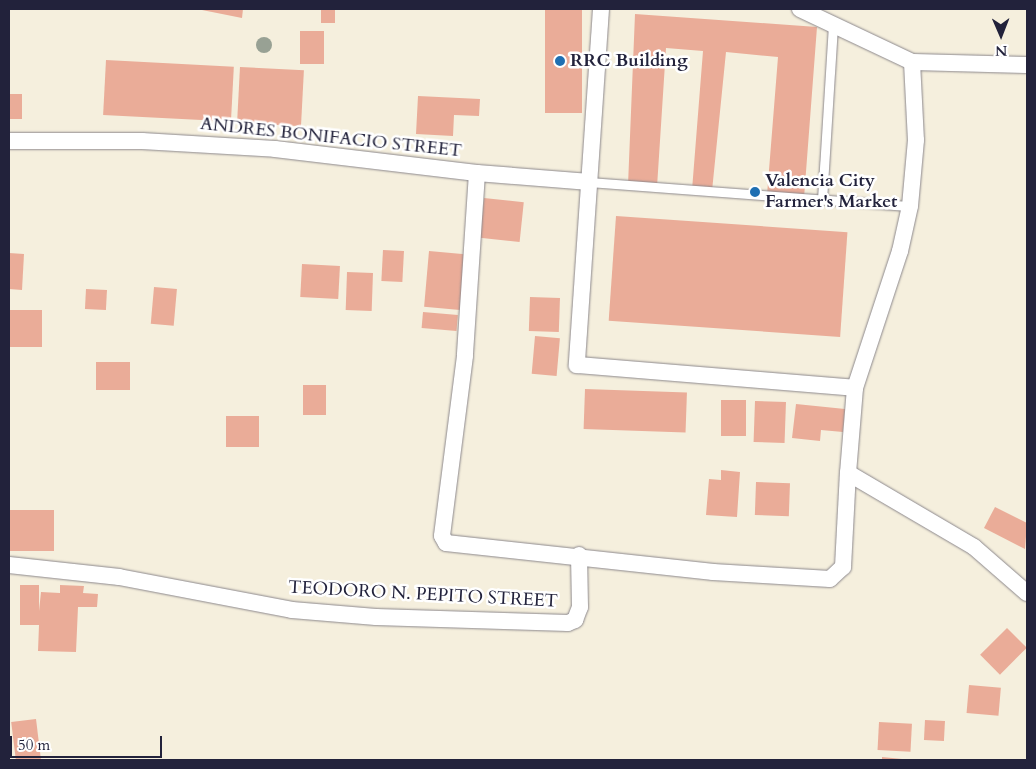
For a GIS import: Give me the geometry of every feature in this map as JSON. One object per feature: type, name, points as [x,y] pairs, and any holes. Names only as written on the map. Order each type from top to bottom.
[{"type":"street","points":[[601,9],[577,365],[855,388]]},
{"type":"street","points":[[800,9],[912,62],[1027,65]]},
{"type":"street","points":[[477,173],[465,356],[442,536],[450,544],[469,547],[579,555],[713,572],[830,579],[843,568],[855,388],[900,251],[910,206],[916,140],[912,62]]},
{"type":"street","name":"ANDRES BONIFACIO STREET","points":[[9,141],[142,141],[275,149],[477,173],[590,182]]},
{"type":"street","points":[[848,473],[974,547],[1027,594]]},
{"type":"street","name":"TEODORO N. PEPITO STREET","points":[[9,565],[119,577],[292,610],[335,614],[568,623],[575,620],[580,607],[579,555]]},
{"type":"lane","points":[[822,200],[833,23]]},
{"type":"lane","points":[[590,182],[910,206]]},
{"type":"building","points":[[197,9],[243,9],[242,18]]},
{"type":"building","points":[[321,9],[335,9],[335,23],[321,23]]},
{"type":"building","name":"RRC Building","points":[[545,9],[582,9],[582,113],[545,113]]},
{"type":"building","points":[[635,14],[817,27],[804,198],[767,195],[778,57],[726,52],[712,191],[692,190],[703,51],[666,48],[657,187],[628,185]]},
{"type":"building","points":[[300,31],[324,31],[324,64],[300,64]]},
{"type":"building","points":[[106,60],[234,67],[231,122],[103,115]]},
{"type":"building","points":[[240,67],[304,70],[301,126],[237,123]]},
{"type":"building","points":[[9,94],[22,94],[22,119],[9,119]]},
{"type":"building","points":[[418,96],[480,99],[479,116],[454,115],[453,136],[416,134]]},
{"type":"building","points":[[484,198],[524,202],[520,242],[480,238]]},
{"type":"building","points":[[616,216],[847,232],[840,337],[609,321]]},
{"type":"building","points":[[383,250],[404,251],[402,282],[381,281]]},
{"type":"building","points":[[429,251],[465,254],[460,310],[424,307]]},
{"type":"building","points":[[9,253],[24,254],[22,290],[9,289]]},
{"type":"building","points":[[302,264],[340,266],[338,299],[300,297]]},
{"type":"building","points":[[347,272],[373,273],[372,311],[346,310]]},
{"type":"building","points":[[154,287],[177,289],[174,326],[151,324]]},
{"type":"building","points":[[86,289],[107,290],[106,310],[85,309]]},
{"type":"building","points":[[530,297],[560,298],[559,332],[529,331]]},
{"type":"building","points":[[9,310],[42,310],[42,347],[9,347]]},
{"type":"building","points":[[423,312],[458,315],[456,331],[422,328]]},
{"type":"building","points":[[535,336],[560,338],[557,376],[532,374]]},
{"type":"building","points":[[96,362],[130,362],[130,390],[96,390]]},
{"type":"building","points":[[303,385],[326,385],[326,415],[303,415]]},
{"type":"building","points":[[585,389],[687,393],[686,433],[584,429]]},
{"type":"building","points":[[721,400],[746,400],[746,436],[721,436]]},
{"type":"building","points":[[755,401],[786,402],[785,443],[754,442]]},
{"type":"building","points":[[796,404],[845,409],[843,432],[821,430],[820,441],[792,438]]},
{"type":"building","points":[[226,416],[259,416],[259,447],[226,447]]},
{"type":"building","points":[[721,470],[740,472],[737,517],[706,515],[709,479],[721,480]]},
{"type":"building","points":[[756,482],[790,483],[789,516],[755,515]]},
{"type":"building","points":[[995,507],[1027,523],[1025,549],[984,528]]},
{"type":"building","points":[[9,510],[54,510],[54,551],[9,551]]},
{"type":"building","points":[[20,585],[39,585],[39,611],[41,592],[60,593],[60,585],[84,586],[83,593],[98,594],[97,607],[78,607],[76,652],[38,651],[39,625],[20,625]]},
{"type":"building","points":[[1007,628],[1027,648],[1000,675],[980,655]]},
{"type":"building","points":[[969,685],[1001,688],[998,716],[967,713]]},
{"type":"building","points":[[36,719],[41,760],[16,760],[11,722]]},
{"type":"building","points":[[925,720],[945,721],[944,741],[924,740]]},
{"type":"building","points":[[879,722],[912,724],[910,752],[878,750]]},
{"type":"building","points":[[882,757],[902,759],[902,760],[882,760]]},
{"type":"place","name":"RRC Building","points":[[560,61]]},
{"type":"place","name":"Valencia City Farmer's Market","points":[[755,192]]}]
